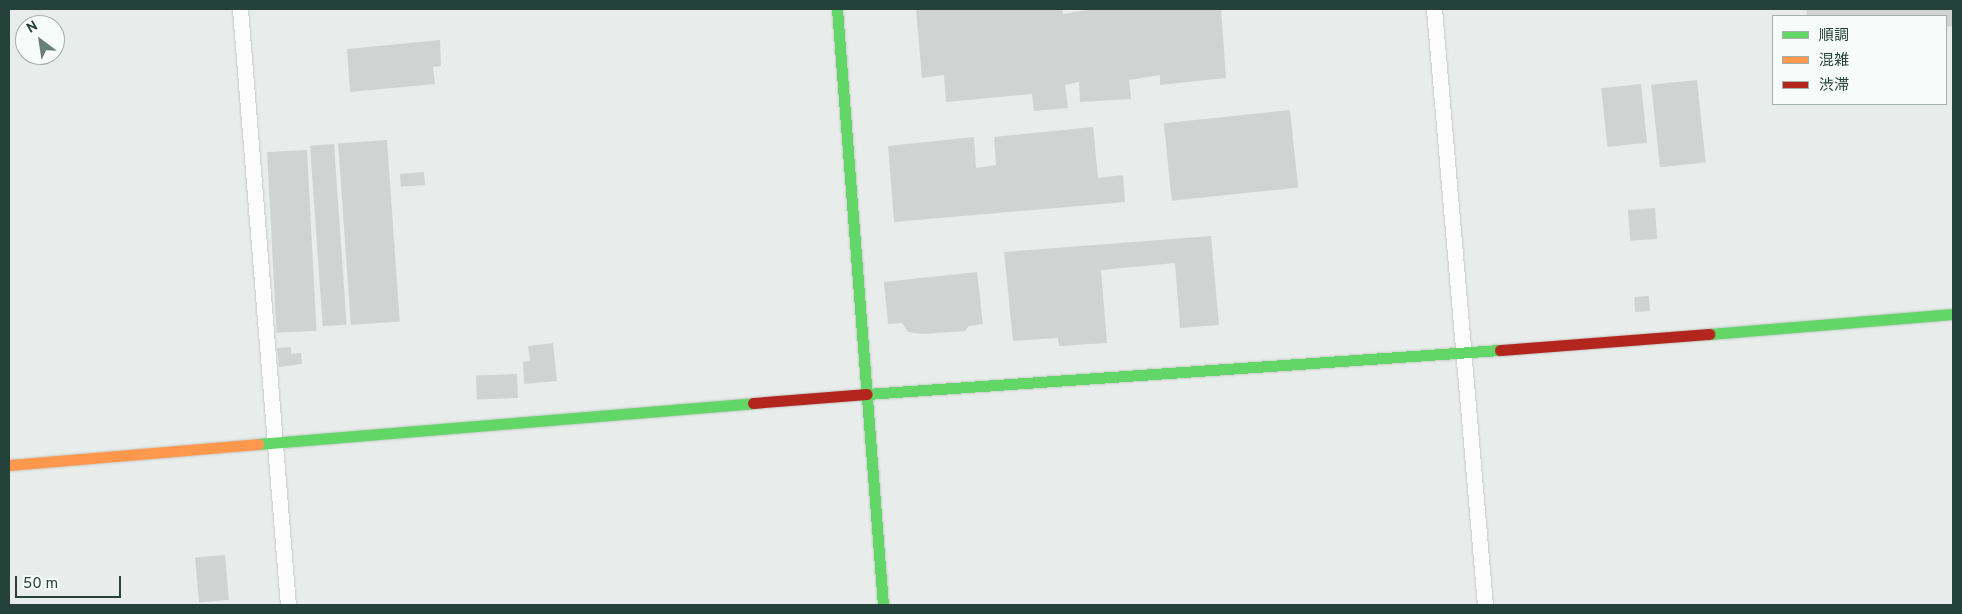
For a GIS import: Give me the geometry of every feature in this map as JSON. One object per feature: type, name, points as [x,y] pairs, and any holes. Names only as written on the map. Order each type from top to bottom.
[{"type":"street","points":[[240,9],[288,605]]},
{"type":"street","points":[[837,9],[883,605]]},
{"type":"street","points":[[1434,9],[1465,353],[1485,605]]},
{"type":"street","points":[[9,465],[866,394],[1465,353],[1953,314]]},
{"type":"building","points":[[916,9],[1062,9],[1063,14],[1092,9],[1221,9],[1226,78],[1160,85],[1160,75],[1129,80],[1131,99],[1080,102],[1079,82],[1065,85],[1068,108],[1034,111],[1032,94],[946,102],[944,75],[922,78]]},
{"type":"building","points":[[1806,9],[1953,9],[1953,26],[1947,27],[1947,15],[1807,15]]},
{"type":"building","points":[[440,40],[441,66],[433,67],[435,84],[350,92],[347,49]]},
{"type":"building","points":[[1697,80],[1706,163],[1660,167],[1651,85]]},
{"type":"building","points":[[1641,84],[1647,143],[1607,147],[1601,88]]},
{"type":"building","points":[[1290,110],[1298,188],[1172,201],[1164,123]]},
{"type":"building","points":[[1093,127],[1098,178],[1123,175],[1125,202],[894,222],[888,146],[974,137],[976,168],[996,165],[994,137]]},
{"type":"building","points":[[387,140],[400,322],[351,325],[338,143]]},
{"type":"building","points":[[334,144],[347,325],[323,326],[310,146]]},
{"type":"building","points":[[307,150],[316,331],[277,333],[267,152]]},
{"type":"building","points":[[424,172],[425,185],[401,187],[400,174]]},
{"type":"building","points":[[1655,208],[1657,239],[1630,241],[1628,210]]},
{"type":"building","points":[[1211,236],[1219,325],[1180,328],[1175,263],[1101,270],[1107,343],[1059,346],[1058,338],[1013,341],[1004,252]]},
{"type":"building","points":[[977,272],[983,324],[969,326],[965,331],[922,334],[908,332],[902,323],[888,324],[884,282]]},
{"type":"building","points":[[1649,296],[1650,311],[1635,312],[1634,297]]},
{"type":"building","points":[[553,343],[557,381],[524,384],[523,362],[530,361],[528,346]]},
{"type":"building","points":[[291,347],[291,354],[301,353],[302,364],[279,367],[277,348]]},
{"type":"building","points":[[517,374],[518,398],[477,399],[476,375]]},
{"type":"building","points":[[225,555],[229,600],[199,602],[195,558]]},
{"type":"traffic: fast","points":[[837,9],[883,605]]},
{"type":"traffic: fast","points":[[1709,334],[1953,314]]},
{"type":"traffic: fast","points":[[867,394],[1500,350]]},
{"type":"traffic: fast","points":[[258,444],[753,403]]},
{"type":"traffic: slow","points":[[9,465],[258,444]]},
{"type":"traffic: jam","points":[[1500,350],[1709,334]]},
{"type":"traffic: jam","points":[[753,403],[867,394]]}]
